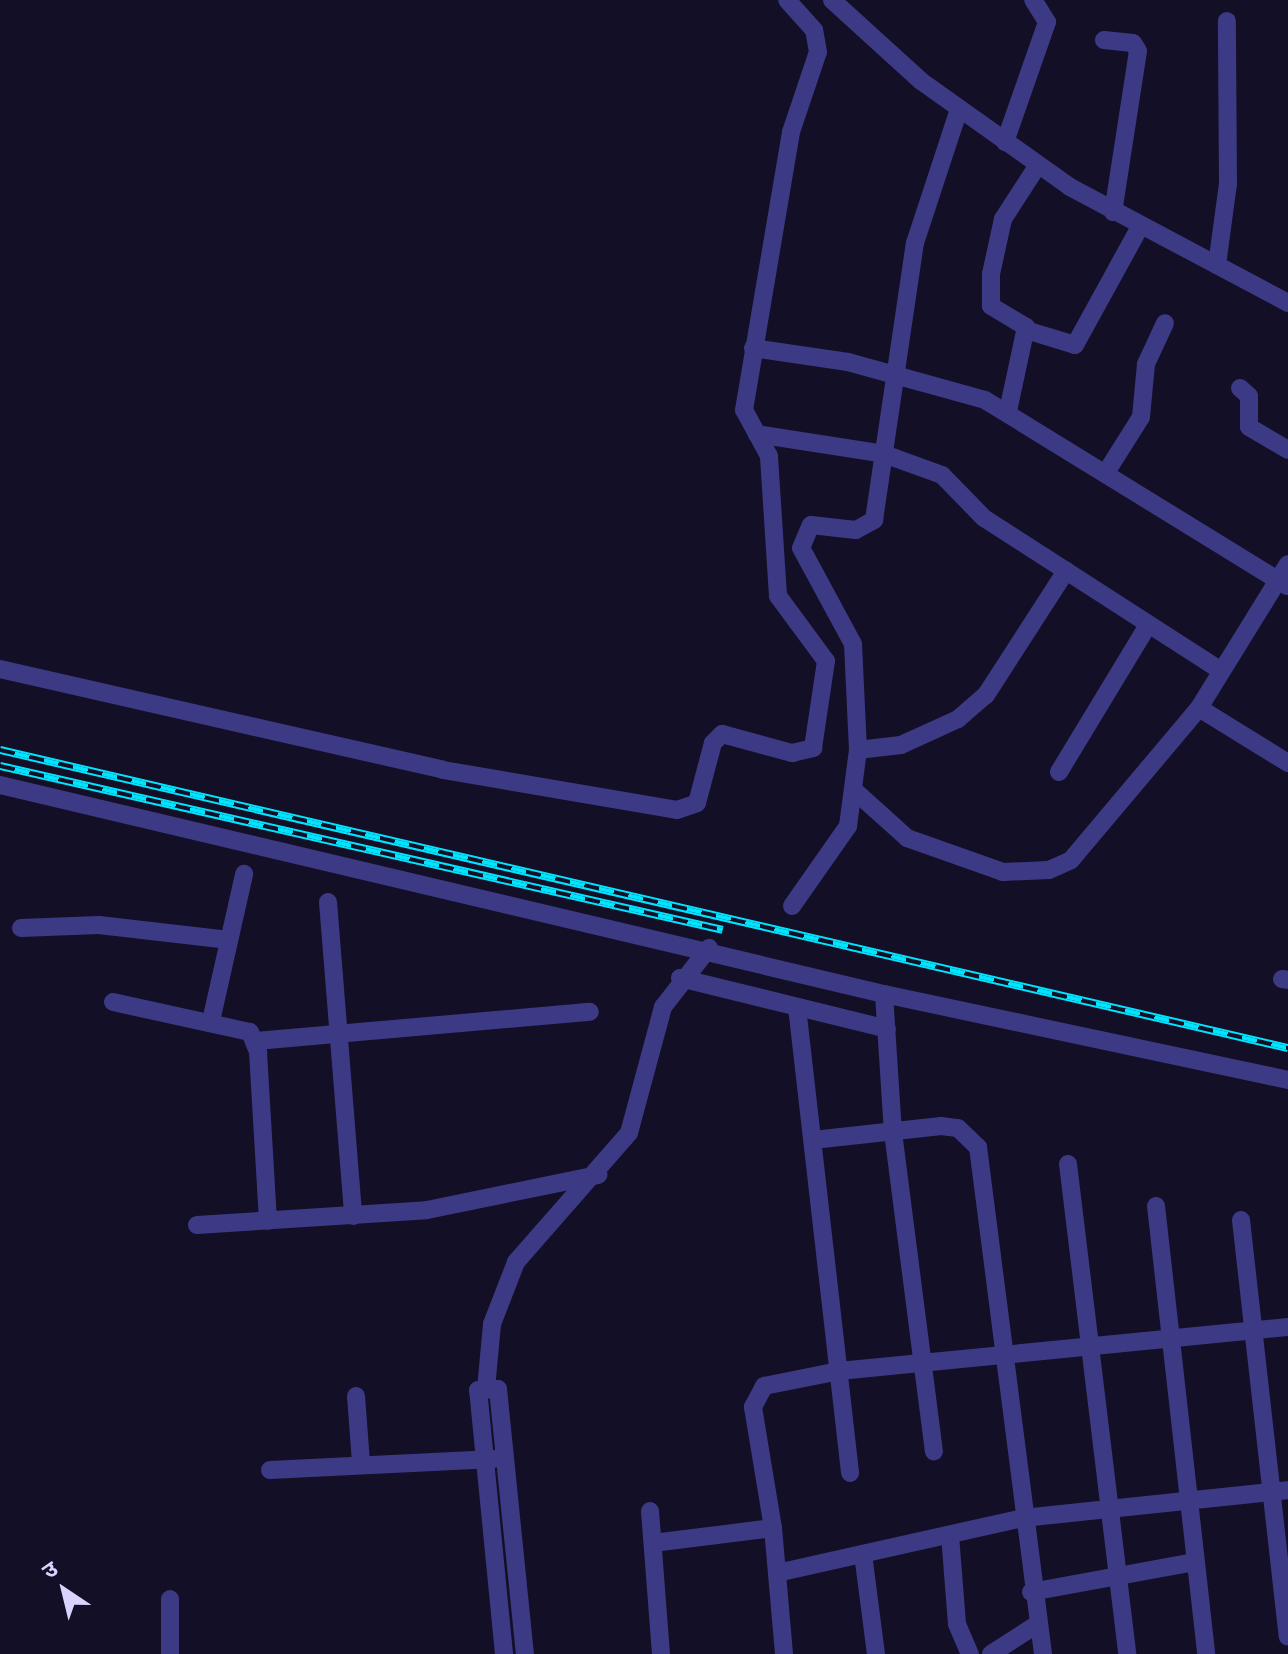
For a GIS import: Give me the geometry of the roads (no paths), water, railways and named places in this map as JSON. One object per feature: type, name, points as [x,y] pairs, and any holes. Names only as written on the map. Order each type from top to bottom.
[{"type":"street","points":[[0,669],[456,773],[692,808],[717,737],[729,734],[805,754],[822,726],[826,661],[775,585],[774,486],[757,434],[744,410],[791,132],[818,52],[814,30],[787,0]]},
{"type":"street","points":[[832,0],[959,109],[1038,165],[1140,227],[1288,303]]},
{"type":"street","points":[[1005,142],[1047,22],[1033,0]]},
{"type":"street","points":[[1217,265],[1228,184],[1227,21]]},
{"type":"street","points":[[1104,40],[1133,43],[1138,51],[1113,212]]},
{"type":"street","points":[[792,906],[848,826],[856,792],[858,750],[853,644],[801,548],[811,525],[870,526],[926,195],[959,109]]},
{"type":"street","points":[[1038,165],[1003,219],[989,298],[1026,330],[1075,345],[1140,227]]},
{"type":"street","points":[[1107,471],[1141,417],[1146,364],[1165,323]]},
{"type":"street","points":[[1008,411],[1026,330]]},
{"type":"street","points":[[753,348],[896,373],[1008,411],[1285,577],[1199,708],[1112,817],[1071,860],[1049,870],[1003,872],[927,847],[856,792]]},
{"type":"street","points":[[1240,388],[1249,396],[1249,427],[1288,450]]},
{"type":"street","points":[[757,434],[884,454],[942,475],[984,518],[1221,671]]},
{"type":"street","points":[[858,750],[921,739],[958,719],[986,695],[1066,571]]},
{"type":"street","points":[[1059,772],[1148,625]]},
{"type":"street","points":[[1199,708],[1288,763]]},
{"type":"street","points":[[0,785],[709,948],[884,994],[1288,1080]]},
{"type":"street","points":[[211,1021],[244,874]]},
{"type":"street","points":[[328,902],[353,1216]]},
{"type":"street","points":[[21,928],[99,925],[229,940]]},
{"type":"street","points":[[486,1389],[492,1324],[516,1262],[598,1175],[629,1133],[663,1007],[680,978],[709,948]]},
{"type":"street","points":[[680,978],[887,1029]]},
{"type":"street","points":[[884,994],[893,1132],[934,1451]]},
{"type":"street","points":[[113,1002],[240,1027],[256,1041],[268,1221]]},
{"type":"street","points":[[797,1007],[850,1473]]},
{"type":"street","points":[[256,1041],[590,1012]]},
{"type":"street","points":[[813,1140],[958,1128],[978,1147],[1031,1592],[1043,1654]]},
{"type":"street","points":[[1068,1164],[1114,1576],[1127,1654]]},
{"type":"street","points":[[197,1225],[427,1210],[598,1175]]},
{"type":"street","points":[[1156,1206],[1206,1654]]},
{"type":"street","points":[[1241,1220],[1253,1331],[1281,1491],[1288,1636]]},
{"type":"street","points":[[784,1654],[773,1528],[754,1398],[764,1386],[839,1371],[1088,1350],[1288,1327]]},
{"type":"street","points":[[504,1654],[478,1390],[486,1389],[498,1389],[525,1654]]},
{"type":"street","points":[[356,1396],[361,1463]]},
{"type":"street","points":[[270,1470],[505,1457]]},
{"type":"street","points":[[777,1573],[1023,1518],[1281,1491]]},
{"type":"street","points":[[650,1511],[661,1654]]},
{"type":"street","points":[[653,1543],[773,1528]]},
{"type":"street","points":[[950,1535],[957,1624],[970,1654]]},
{"type":"street","points":[[863,1554],[876,1654]]},
{"type":"street","points":[[1031,1592],[1195,1562]]},
{"type":"street","points":[[170,1599],[170,1654]]},
{"type":"street","points":[[991,1654],[1036,1625]]},
{"type":"railway","points":[[0,750],[1288,1048]]},
{"type":"railway","points":[[0,766],[723,930]]}]
